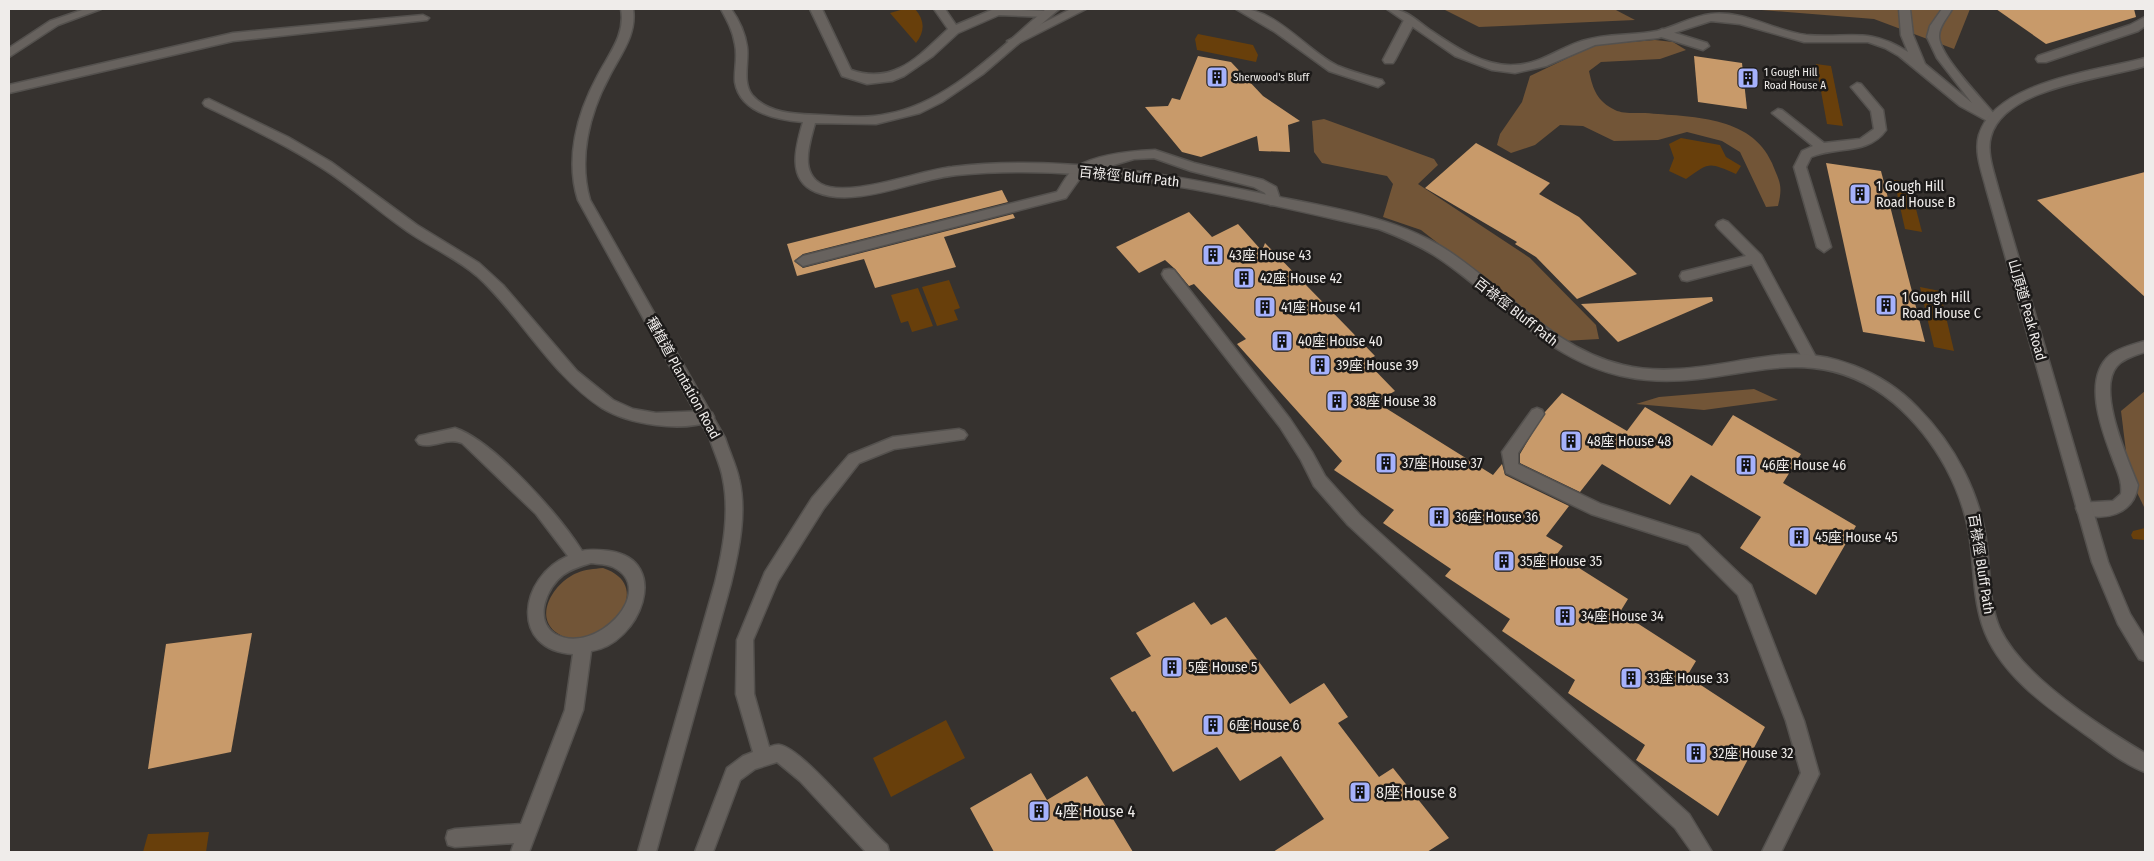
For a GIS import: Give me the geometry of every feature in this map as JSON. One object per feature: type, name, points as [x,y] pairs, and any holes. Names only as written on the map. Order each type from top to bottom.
[{"type":"street","points":[[9,53],[54,23],[95,9]]},
{"type":"street","name":"種植道 Plantation Road","points":[[627,9],[627,29],[600,82],[591,106],[579,152],[577,179],[584,200],[707,417],[717,438],[731,478],[734,499],[731,543],[724,583],[647,852]]},
{"type":"street","points":[[726,9],[734,22],[740,41],[741,83],[746,95],[769,111],[788,116],[810,119],[874,120],[909,112],[956,86],[1049,12]]},
{"type":"street","points":[[816,9],[846,73],[867,80],[888,78],[900,73],[929,53],[954,30],[998,12],[1049,12]]},
{"type":"street","points":[[939,9],[954,30]]},
{"type":"street","points":[[1013,41],[1080,9]]},
{"type":"street","points":[[1242,9],[1279,29],[1333,68],[1378,83]]},
{"type":"street","points":[[1393,9],[1464,56],[1505,68],[1534,67],[1598,40],[1662,34],[1700,18],[1728,18],[1805,38],[1870,38],[1896,49],[1960,102],[1993,120]]},
{"type":"street","points":[[1904,9],[1907,35],[1920,68]]},
{"type":"street","points":[[1947,9],[1934,30],[1933,37],[1936,46],[1951,69],[1993,120]]},
{"type":"street","points":[[9,89],[233,37],[423,18]]},
{"type":"street","points":[[1389,60],[1410,20]]},
{"type":"street","points":[[2042,60],[2134,28],[2145,21]]},
{"type":"street","points":[[1662,34],[1703,46]]},
{"type":"street","name":"山頂道 Peak Road","points":[[2145,62],[2120,71],[2038,90],[2011,103],[1993,120],[1985,135],[1984,144],[1992,188],[2084,508],[2112,592],[2124,619],[2145,653]]},
{"type":"street","points":[[1824,247],[1800,167],[1806,154],[1822,147],[1863,143],[1880,130],[1877,110],[1858,87]]},
{"type":"street","points":[[209,103],[289,142],[327,165],[412,229],[456,253],[479,270],[496,284],[536,335],[578,380],[609,404],[632,415],[652,420],[707,417]]},
{"type":"street","points":[[1778,113],[1822,147]]},
{"type":"street","name":"百祿徑 Bluff Path","points":[[810,119],[802,153],[802,171],[811,184],[826,192],[853,192],[928,175],[964,170],[1079,171],[1146,176],[1382,225],[1416,237],[1442,253],[1540,333],[1559,346],[1578,357],[1618,370],[1655,376],[1681,376],[1785,360],[1811,361],[1842,368],[1872,380],[1897,397],[1924,424],[1951,462],[1972,504],[1979,542],[1985,601],[1993,633],[2002,647],[2026,675],[2048,693],[2103,736],[2145,763]]},
{"type":"street","points":[[803,261],[1061,194],[1079,171],[1107,161],[1134,155],[1155,154],[1191,167],[1258,183],[1271,190],[1275,202]]},
{"type":"street","points":[[1723,225],[1756,258],[1811,361]]},
{"type":"street","points":[[1687,276],[1756,258]]},
{"type":"street","points":[[1168,274],[1285,423],[1307,456],[1319,481],[1354,520],[1682,821],[1703,852]]},
{"type":"street","points":[[2084,508],[2104,510],[2123,504],[2130,496],[2130,485],[2107,415],[2104,378],[2110,364],[2117,357],[2145,346]]},
{"type":"street","points":[[1537,414],[1510,452],[1511,468],[1597,509],[1693,540],[1745,590],[1795,721],[1810,774],[1771,852]]},
{"type":"street","points":[[424,440],[455,434],[467,439],[538,504],[567,540],[578,559]]},
{"type":"street","points":[[763,756],[745,694],[745,640],[771,577],[818,503],[854,459],[893,443],[959,435]]},
{"type":"street","points":[[604,556],[616,559],[627,566],[634,575],[638,586],[633,611],[625,623],[605,638],[583,646],[561,645],[551,640],[543,633],[536,619],[536,606],[547,582],[556,572],[578,559],[604,556]]},
{"type":"street","points":[[520,852],[574,710],[583,646]]},
{"type":"street","points":[[704,852],[733,774],[749,762],[763,756],[779,753],[798,766],[859,834],[880,852]]},
{"type":"street","points":[[456,838],[527,833]]},
{"type":"shaded area","points":[[904,9],[915,9],[921,17],[923,26],[921,35],[916,43],[890,13]]},
{"type":"shaded area","points":[[1443,9],[1614,9],[1635,20],[1479,27]]},
{"type":"shaded area","points":[[1749,9],[1970,9],[1954,49],[1874,19]]},
{"type":"shaded area","points":[[1198,34],[1253,45],[1258,55],[1256,62],[1197,50],[1195,39]]},
{"type":"shaded area","points":[[1655,40],[1673,42],[1686,50],[1660,59],[1601,62],[1589,71],[1592,84],[1600,99],[1609,107],[1626,113],[1681,116],[1718,121],[1750,136],[1762,147],[1777,175],[1780,184],[1778,206],[1766,207],[1740,152],[1722,141],[1687,132],[1658,140],[1614,141],[1583,126],[1560,125],[1535,145],[1511,153],[1497,145],[1500,134],[1522,102],[1530,76],[1595,45]]},
{"type":"shaded area","points":[[1816,64],[1831,66],[1843,126],[1827,124]]},
{"type":"shaded area","points":[[1324,119],[1434,159],[1438,165],[1418,184],[1530,258],[1596,325],[1599,339],[1564,341],[1421,230],[1383,217],[1393,184],[1387,176],[1322,163],[1314,152],[1312,121]]},
{"type":"shaded area","points":[[1681,138],[1720,145],[1726,157],[1741,166],[1736,174],[1720,167],[1705,167],[1686,179],[1669,171],[1674,158],[1669,144]]},
{"type":"shaded area","points":[[1894,180],[1909,182],[1922,232],[1905,229]]},
{"type":"shaded area","points":[[949,280],[960,308],[954,310],[958,320],[937,326],[922,287]]},
{"type":"shaded area","points":[[1920,287],[1940,291],[1954,351],[1934,347]]},
{"type":"shaded area","points":[[918,288],[933,326],[912,332],[908,321],[901,323],[891,295]]},
{"type":"shaded area","points":[[1754,389],[1778,400],[1704,410],[1636,404],[1659,397]]},
{"type":"shaded area","points":[[2145,391],[2145,509],[2129,476],[2121,411]]},
{"type":"shaded area","points":[[603,568],[620,578],[627,590],[625,604],[617,618],[605,630],[589,637],[573,639],[557,633],[550,626],[547,617],[547,608],[555,591],[569,577],[577,573]]},
{"type":"shaded area","points":[[946,720],[965,758],[891,797],[873,758]]},
{"type":"shaded area","points":[[209,832],[206,852],[143,852],[148,834]]},
{"type":"building","points":[[1996,9],[2134,9],[2136,17],[2046,44]]},
{"type":"building","points":[[1198,56],[1231,62],[1263,96],[1300,121],[1288,125],[1290,152],[1259,151],[1257,136],[1201,157],[1182,152],[1145,107],[1168,106],[1172,98],[1180,100]]},
{"type":"building","points":[[1694,56],[1742,63],[1747,109],[1698,102]]},
{"type":"building","points":[[1476,143],[1550,183],[1539,194],[1579,217],[1637,274],[1577,299],[1536,257],[1515,244],[1517,242],[1425,188]]},
{"type":"building","points":[[1826,163],[1881,171],[1925,342],[1863,332]]},
{"type":"building","points":[[2145,172],[2145,297],[2037,200]]},
{"type":"building","points":[[1002,190],[1008,202],[803,254],[794,261],[803,268],[1013,214],[1015,218],[944,237],[956,267],[875,288],[864,259],[797,276],[787,244]]},
{"type":"building","points":[[1189,212],[1212,237],[1238,224],[1262,251],[1265,243],[1375,356],[1366,361],[1395,391],[1376,402],[1493,475],[1502,464],[1505,475],[1569,506],[1546,536],[1563,546],[1557,554],[1628,599],[1620,612],[1696,661],[1687,676],[1765,727],[1718,816],[1636,760],[1645,745],[1568,693],[1575,680],[1502,631],[1510,619],[1445,576],[1451,569],[1383,523],[1394,510],[1334,470],[1342,461],[1237,344],[1246,339],[1194,284],[1189,286],[1165,260],[1139,273],[1116,247]]},
{"type":"building","points":[[1712,297],[1713,301],[1618,342],[1581,304]]},
{"type":"building","points":[[1562,393],[1627,431],[1645,407],[1712,446],[1733,415],[1801,454],[1783,483],[1856,526],[1816,595],[1740,548],[1761,517],[1691,475],[1670,505],[1602,464],[1580,492],[1520,463],[1520,454],[1545,412]]},
{"type":"building","points":[[1194,602],[1211,625],[1226,617],[1290,704],[1324,683],[1348,717],[1338,723],[1379,777],[1393,768],[1449,838],[1427,852],[1273,852],[1324,819],[1281,756],[1240,781],[1217,747],[1173,772],[1135,711],[1132,712],[1110,678],[1151,656],[1136,633]]},
{"type":"building","points":[[252,633],[231,752],[148,769],[166,644]]},
{"type":"building","name":"4座 House 4","points":[[1031,773],[1047,800],[1087,776],[1133,852],[994,852],[970,808]]},
{"type":"waterway","points":[[2138,535],[2145,534]]},
{"type":"place","name":"Sherwood's Bluff","points":[[1217,77]]},
{"type":"place","name":"1 Gough Hill Road House A","points":[[1748,78]]},
{"type":"place","name":"1 Gough Hill Road House B","points":[[1860,194]]},
{"type":"place","name":"43座 House 43","points":[[1213,255]]},
{"type":"place","name":"42座 House 42","points":[[1244,278]]},
{"type":"place","name":"1 Gough Hill Road House C","points":[[1886,305]]},
{"type":"place","name":"41座 House 41","points":[[1265,307]]},
{"type":"place","name":"40座 House 40","points":[[1282,341]]},
{"type":"place","name":"39座 House 39","points":[[1320,365]]},
{"type":"place","name":"38座 House 38","points":[[1337,401]]},
{"type":"place","name":"48座 House 48","points":[[1571,441]]},
{"type":"place","name":"37座 House 37","points":[[1386,463]]},
{"type":"place","name":"46座 House 46","points":[[1746,465]]},
{"type":"place","name":"36座 House 36","points":[[1439,517]]},
{"type":"place","name":"45座 House 45","points":[[1799,537]]},
{"type":"place","name":"35座 House 35","points":[[1504,561]]},
{"type":"place","name":"34座 House 34","points":[[1565,616]]},
{"type":"place","name":"5座 House 5","points":[[1172,667]]},
{"type":"place","name":"33座 House 33","points":[[1631,678]]},
{"type":"place","name":"6座 House 6","points":[[1213,725]]},
{"type":"place","name":"32座 House 32","points":[[1696,753]]},
{"type":"place","name":"8座 House 8","points":[[1360,792]]},
{"type":"place","name":"4座 House 4","points":[[1039,811]]}]
